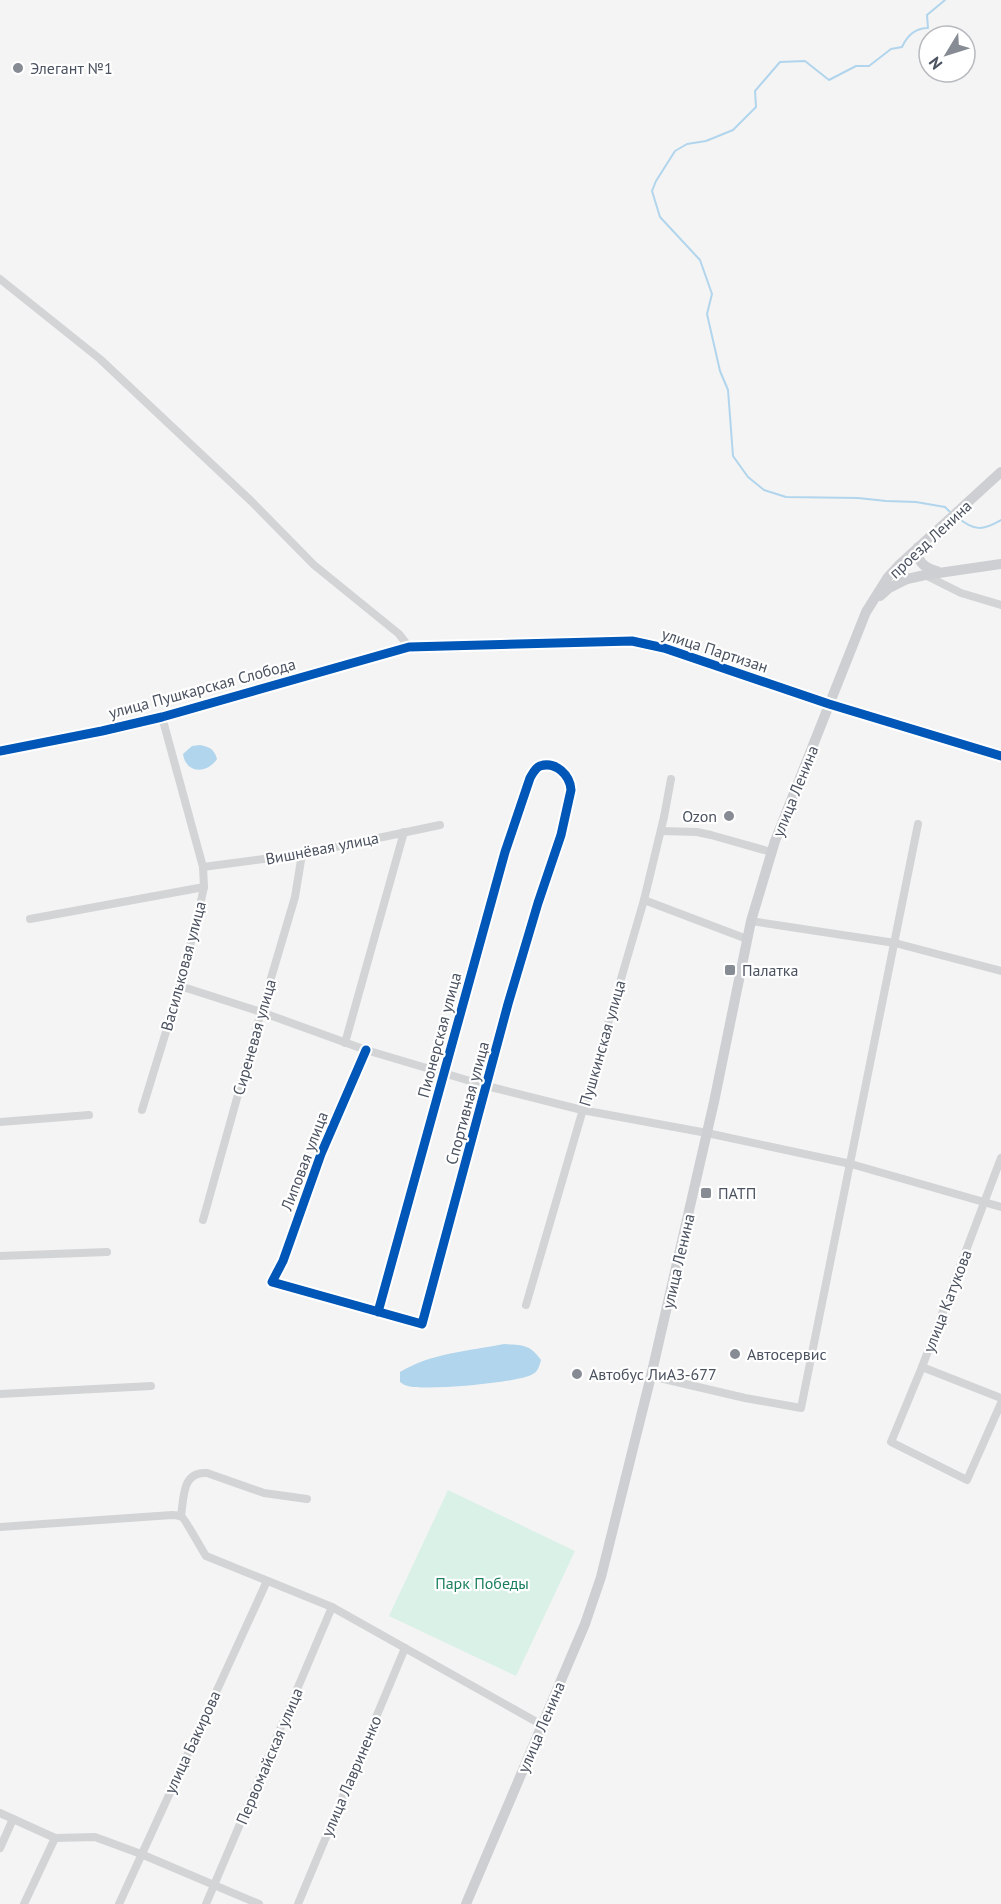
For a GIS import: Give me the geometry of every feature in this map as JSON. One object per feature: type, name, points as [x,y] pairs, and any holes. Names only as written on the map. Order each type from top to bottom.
[{"type":"main road","name":"проезд Ленина","points":[[866,612],[888,577],[1001,472]]},
{"type":"main road","points":[[918,547],[918,558],[926,567],[943,573]]},
{"type":"main road","points":[[866,612],[882,594],[898,582],[924,575],[1001,564]]},
{"type":"main road","name":"улица Ленина","points":[[466,1904],[585,1624],[601,1577],[651,1376],[707,1133],[751,921],[771,852],[866,612]]},
{"type":"street","points":[[0,279],[100,359],[251,501],[314,565],[399,634],[409,646]]},
{"type":"street","points":[[924,575],[961,593],[1001,605]]},
{"type":"street","name":"улица Партизан","points":[[409,646],[632,640],[664,648],[829,704],[1001,756]]},
{"type":"street","name":"улица Пушкарская Слобода","points":[[0,751],[162,717],[409,646]]},
{"type":"street","name":"Васильковая улица","points":[[142,1110],[180,986],[204,887],[202,867],[162,717]]},
{"type":"street","name":"Спортивная улица","points":[[272,1282],[422,1324],[538,903],[561,835],[571,790],[571,783],[567,775],[560,769],[540,766],[535,769]]},
{"type":"street","name":"Пионерская улица","points":[[378,1312],[505,852],[535,769]]},
{"type":"street","name":"Пушкинская улица","points":[[526,1305],[644,900],[671,779]]},
{"type":"street","points":[[651,1376],[745,1398],[801,1408],[918,824]]},
{"type":"street","name":"Вишнёвая улица","points":[[202,867],[302,854],[440,825]]},
{"type":"street","points":[[661,831],[704,834],[771,852]]},
{"type":"street","points":[[345,1043],[404,832]]},
{"type":"street","name":"Сиреневая улица","points":[[203,1220],[295,897],[302,854]]},
{"type":"street","points":[[30,919],[204,887]]},
{"type":"street","points":[[644,900],[747,939]]},
{"type":"street","points":[[751,921],[895,943],[1001,971]]},
{"type":"street","points":[[180,986],[366,1050],[487,1086],[582,1110],[707,1133],[851,1164],[1001,1207]]},
{"type":"street","name":"Липовая улица","points":[[272,1282],[283,1261],[321,1154],[366,1050]]},
{"type":"street","points":[[0,1122],[89,1116]]},
{"type":"street","name":"улица Катукова","points":[[1001,1158],[922,1367],[891,1442],[968,1479],[1001,1403]]},
{"type":"street","points":[[0,1256],[107,1252]]},
{"type":"street","points":[[922,1367],[1001,1398]]},
{"type":"street","points":[[0,1394],[151,1386]]},
{"type":"street","points":[[181,1516],[187,1482],[198,1472],[264,1493],[300,1500],[307,1499]]},
{"type":"street","points":[[0,1527],[181,1516],[186,1520],[194,1539],[206,1556],[332,1607],[542,1725]]},
{"type":"street","name":"улица Бакирова","points":[[119,1904],[267,1581]]},
{"type":"street","name":"Первомайская улица","points":[[206,1904],[332,1607]]},
{"type":"street","name":"улица Лавриненко","points":[[298,1904],[405,1648]]},
{"type":"street","points":[[0,1813],[55,1838],[94,1837],[141,1854],[259,1904]]},
{"type":"street","points":[[0,1848],[13,1819]]},
{"type":"street","points":[[24,1904],[55,1838]]},
{"type":"green space","name":"Парк Победы","points":[[448,1490],[575,1551],[516,1676],[389,1616]]},
{"type":"water","points":[[200,745],[211,749],[217,759],[208,767],[197,770],[188,765],[183,754],[192,746]]},
{"type":"water","points":[[504,1344],[521,1345],[533,1351],[541,1360],[537,1371],[522,1378],[470,1385],[432,1388],[407,1386],[400,1382],[400,1372],[424,1361]]},
{"type":"waterway","points":[[945,0],[927,15],[928,28],[915,31],[906,39],[902,47],[891,49],[869,66],[856,66],[829,80],[805,61],[780,62],[755,91],[756,107],[733,130],[706,141],[687,144],[675,151],[652,191],[660,217],[700,260],[712,294],[707,314],[720,371],[728,390],[733,456],[748,477],[764,490],[786,497],[916,502],[945,507],[950,512]]},
{"type":"waterway","points":[[957,517],[968,525],[978,528],[1001,520]]},
{"type":"cycle path","points":[[0,751],[162,717],[409,647],[632,641],[664,648],[829,704],[1001,756]]},
{"type":"cycle path","points":[[366,1050],[321,1154],[283,1261],[272,1282],[422,1324],[508,1004],[561,835],[571,790],[565,774],[557,767],[546,765],[535,769],[505,852],[378,1312]]},
{"type":"place","name":"Элегант №1","points":[[18,68]]},
{"type":"place","name":"Ozon","points":[[729,816]]},
{"type":"place","name":"Палатка","points":[[730,970]]},
{"type":"place","name":"ПАТП","points":[[706,1193]]},
{"type":"place","name":"Автосервис","points":[[735,1354]]},
{"type":"place","name":"Автобус ЛиАЗ-677","points":[[577,1374]]}]
